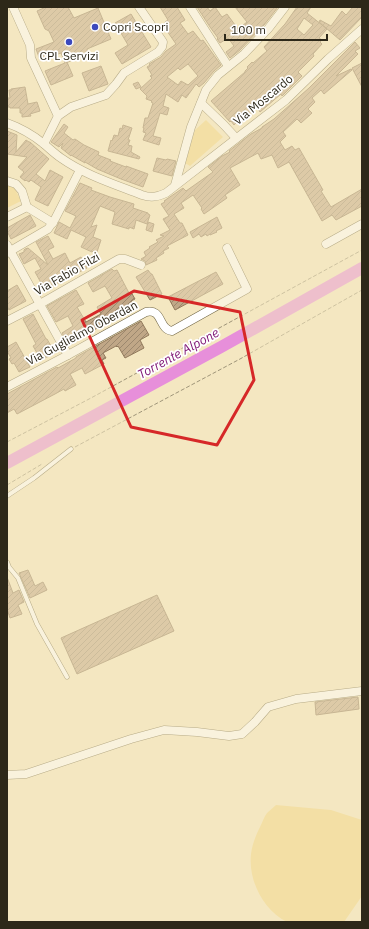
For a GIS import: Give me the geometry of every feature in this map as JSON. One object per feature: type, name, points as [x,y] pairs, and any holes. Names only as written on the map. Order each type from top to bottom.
[{"type":"street","points":[[13,7],[30,45],[31,58],[58,116]]},
{"type":"street","points":[[44,144],[58,116],[71,107],[106,95],[124,73],[158,52],[162,47],[163,42],[139,7]]},
{"type":"street","points":[[190,7],[228,66]]},
{"type":"street","points":[[175,186],[191,127],[206,90],[218,75],[244,54],[268,29],[285,7]]},
{"type":"street","name":"Via Moscardo","points":[[7,123],[22,129],[44,144],[60,158],[80,170],[148,197],[160,196],[166,193],[286,100],[328,59],[361,32]]},
{"type":"street","points":[[201,103],[236,138]]},
{"type":"street","points":[[68,355],[8,250],[48,229],[53,223],[80,170]]},
{"type":"street","points":[[7,181],[16,184],[22,191],[27,207],[53,223]]},
{"type":"street","points":[[7,217],[27,207]]},
{"type":"street","points":[[326,244],[362,224]]},
{"type":"street","name":"Via Guglielmo Oberdan","points":[[7,387],[146,312],[155,312],[165,328],[172,331],[247,289],[227,248]]},
{"type":"street","name":"Via Fabio Filzi","points":[[7,321],[119,259],[125,259],[141,265]]},
{"type":"street","points":[[7,776],[26,774],[131,739],[164,730],[229,736],[242,734],[268,707],[296,700],[362,691]]},
{"type":"lane","points":[[7,496],[34,478],[71,449]]},
{"type":"lane","points":[[7,562],[18,578],[37,624],[67,677]]},
{"type":"path","points":[[7,442],[362,250]]},
{"type":"path","points":[[77,446],[240,359],[362,290]]},
{"type":"highlighted area","points":[[134,291],[240,312],[254,380],[217,445],[131,427],[82,320]]},
{"type":"shaded area","points":[[206,120],[223,137],[190,166],[185,163],[195,130]]},
{"type":"shaded area","points":[[7,185],[14,187],[21,201],[7,208]]},
{"type":"shaded area","points":[[276,805],[331,810],[362,820],[362,896],[344,922],[287,922],[278,917],[264,902],[252,874],[251,854],[253,844],[265,816]]},
{"type":"building","points":[[46,7],[68,7],[74,18],[98,8],[111,39],[87,49],[88,53],[67,62],[73,76],[51,85],[45,71],[65,63],[61,53],[40,60],[36,49],[54,42],[49,31],[45,29],[37,11]]},
{"type":"building","points":[[160,7],[177,7],[185,20],[180,23],[188,34],[193,31],[201,41],[203,40],[221,65],[199,87],[196,84],[186,98],[182,95],[178,102],[166,94],[163,106],[169,108],[167,115],[160,113],[153,136],[161,138],[159,145],[143,140],[146,133],[143,132],[145,118],[148,118],[153,103],[151,102],[152,101],[146,99],[147,96],[140,89],[152,78],[150,76],[152,75],[147,67],[150,65],[149,64],[161,57],[166,51],[176,44],[167,31],[170,30],[165,22],[168,20]],"holes":[[[188,64],[198,76],[188,85],[181,81],[178,85],[167,77],[178,68],[180,70]]]},
{"type":"building","points":[[197,7],[207,7],[210,11],[215,7],[222,17],[227,14],[238,29],[247,22],[235,7],[278,7],[264,25],[240,50],[230,58],[226,52],[234,46],[228,38],[220,43]]},
{"type":"building","points":[[297,7],[311,7],[307,13],[327,29],[319,38],[322,40],[320,42],[322,44],[313,54],[314,56],[298,72],[302,76],[282,96],[281,94],[260,112],[257,108],[239,124],[237,122],[234,125],[211,101],[245,72],[248,68],[247,67],[252,62],[253,63],[267,51],[264,47],[285,24]],"holes":[[[304,18],[313,25],[304,35],[297,29]]]},
{"type":"building","points":[[353,7],[362,7],[362,17],[340,40],[319,22],[320,20],[331,26],[342,11],[346,15]]},
{"type":"building","points":[[131,14],[151,47],[122,64],[115,53],[128,45],[115,23]]},
{"type":"building","points":[[355,42],[360,48],[355,51],[358,54],[336,76],[351,69],[352,70],[324,94],[321,90],[312,98],[315,102],[308,109],[312,113],[301,123],[297,119],[283,132],[286,136],[280,142],[285,150],[292,146],[295,150],[299,148],[331,207],[362,189],[362,206],[336,220],[332,215],[322,221],[289,162],[278,168],[272,155],[261,159],[258,153],[230,168],[240,185],[225,195],[227,198],[204,214],[201,209],[202,208],[193,195],[181,203],[184,208],[174,214],[180,223],[182,223],[188,235],[167,246],[169,248],[163,251],[164,253],[156,258],[157,260],[146,265],[145,261],[141,259],[146,256],[144,252],[158,242],[156,240],[164,236],[160,235],[170,230],[163,219],[169,216],[161,204],[183,188],[186,191],[213,172],[208,167],[222,156],[230,152],[229,151],[251,134],[274,119],[309,88]]},
{"type":"building","points":[[362,63],[362,87],[352,68]]},
{"type":"building","points":[[101,66],[108,84],[89,91],[82,73]]},
{"type":"building","points":[[138,82],[141,87],[136,89],[133,84]]},
{"type":"building","points":[[25,87],[28,104],[37,102],[40,111],[30,114],[31,116],[22,117],[20,108],[7,107],[7,98],[10,98],[9,90]]},
{"type":"building","points":[[64,124],[68,127],[64,133],[73,140],[75,139],[99,152],[98,155],[111,160],[110,161],[148,174],[143,187],[97,169],[71,156],[61,148],[63,143],[59,147],[51,142]]},
{"type":"building","points":[[123,125],[132,128],[128,145],[132,146],[131,152],[140,157],[139,159],[108,151],[111,140],[112,141],[114,135],[118,136],[120,128],[122,129]]},
{"type":"building","points":[[7,131],[17,135],[16,152],[26,140],[49,159],[36,174],[45,181],[50,170],[63,177],[48,206],[35,200],[41,187],[31,180],[29,182],[26,180],[25,181],[20,177],[24,172],[18,167],[27,157],[7,154]]},
{"type":"building","points":[[157,158],[176,161],[172,176],[153,171]]},
{"type":"building","points":[[80,183],[92,188],[91,190],[134,204],[133,208],[150,215],[147,224],[136,220],[134,229],[129,227],[129,229],[112,224],[115,212],[100,206],[91,227],[97,225],[93,237],[101,240],[97,252],[92,252],[81,247],[86,237],[71,230],[67,239],[54,233],[59,222],[70,228],[76,216],[65,211]]},
{"type":"building","points":[[30,215],[36,226],[11,239],[7,228]]},
{"type":"building","points":[[217,217],[222,228],[210,235],[207,236],[206,234],[201,237],[199,234],[193,238],[190,232]]},
{"type":"building","points":[[148,222],[154,224],[152,232],[146,230]]},
{"type":"building","points":[[48,236],[54,247],[48,250],[53,259],[65,253],[70,263],[81,257],[87,268],[45,290],[35,272],[41,269],[35,258],[24,264],[19,254],[28,248],[48,265],[36,242]]},
{"type":"building","points":[[112,269],[114,271],[117,270],[129,293],[131,292],[135,299],[131,301],[135,309],[124,315],[123,313],[109,323],[108,322],[68,344],[62,333],[73,326],[68,316],[56,322],[47,306],[76,290],[84,304],[77,307],[86,322],[101,314],[97,307],[112,298],[105,286],[93,292],[88,283]]},
{"type":"building","points":[[148,270],[152,274],[162,294],[150,300],[136,277]]},
{"type":"building","points":[[216,272],[223,284],[175,310],[168,297]]},
{"type":"building","points":[[17,285],[26,301],[9,310],[7,306],[7,291]]},
{"type":"building","points":[[33,314],[55,353],[41,360],[33,346],[36,344],[23,319]]},
{"type":"building","points":[[141,321],[149,335],[140,340],[144,348],[125,358],[118,346],[116,346],[103,353],[106,358],[102,360],[104,364],[85,374],[82,368],[70,374],[76,385],[65,391],[64,389],[17,414],[14,409],[7,413],[7,394],[57,367],[58,368]]},
{"type":"building","points":[[16,342],[30,367],[19,372],[14,363],[12,364],[9,359],[11,358],[7,351],[7,347]]},
{"type":"building","points":[[28,570],[35,586],[43,582],[47,590],[30,598],[19,573]]},
{"type":"building","points":[[7,577],[13,593],[19,590],[24,602],[18,605],[22,614],[10,618],[7,609]]},
{"type":"building","points":[[157,595],[174,631],[77,674],[61,638]]},
{"type":"building","points":[[358,697],[359,709],[316,715],[315,702]]},
{"type":"waterway","name":"Torrente Alpone","points":[[7,463],[221,347],[362,268]]},
{"type":"place","name":"Copri Scopri","points":[[95,27]]},
{"type":"place","name":"CPL Servizi","points":[[69,42]]}]
